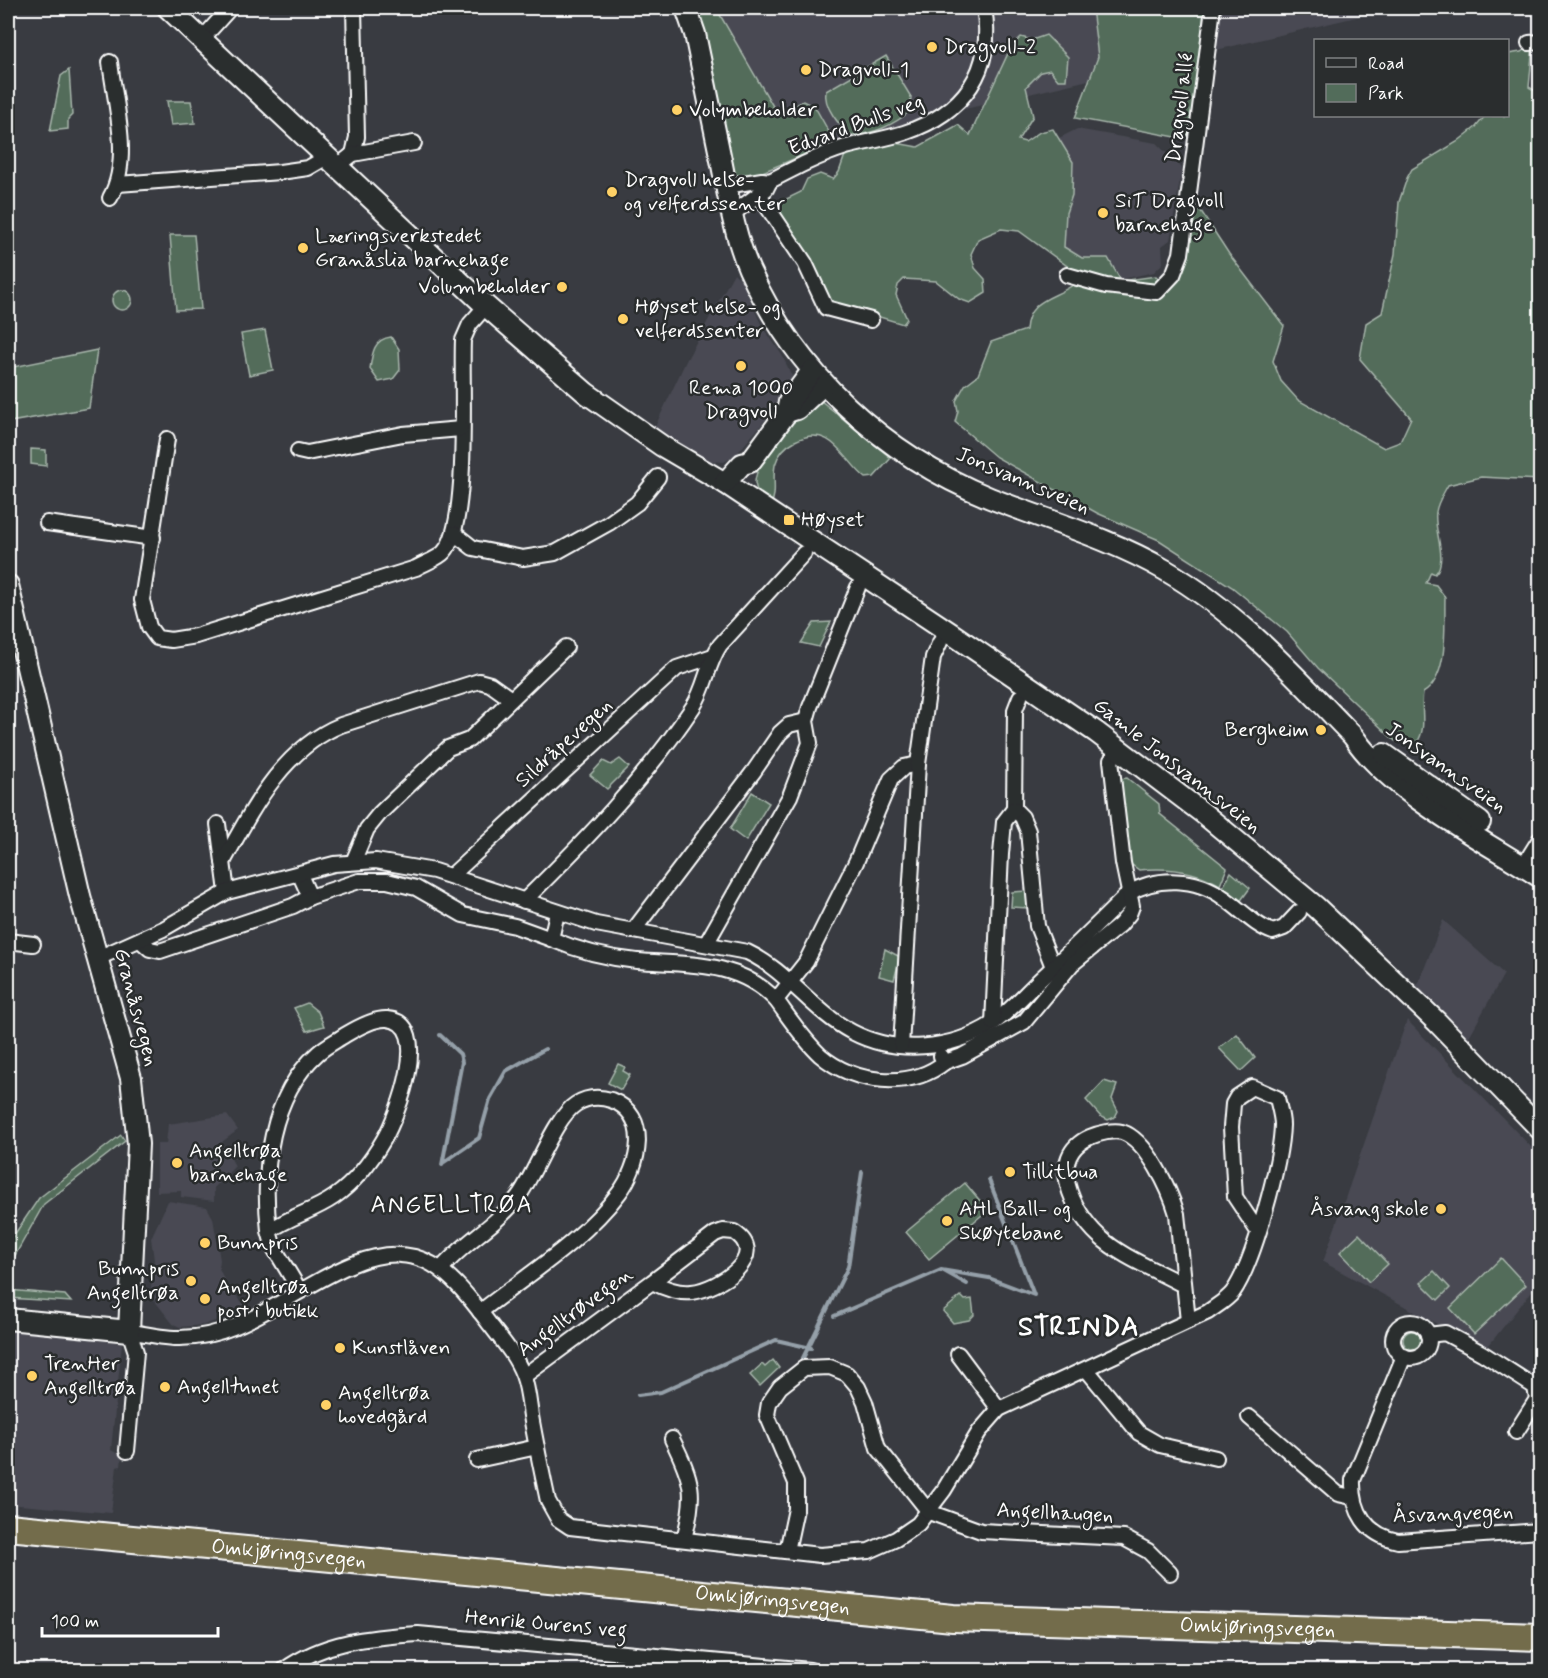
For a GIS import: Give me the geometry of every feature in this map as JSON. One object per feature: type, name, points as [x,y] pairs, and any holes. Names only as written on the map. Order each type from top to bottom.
[{"type":"highway","name":"Omkjøringsvegen","points":[[8,1527],[932,1617],[1051,1623],[1540,1637]]},
{"type":"highway","name":"Omkjøringsvegen","points":[[8,1545],[951,1636],[1540,1653]]},
{"type":"street","name":"Gamle Jonsvannsveien","points":[[168,8],[339,159],[486,306],[559,371],[620,418],[733,488],[1011,673],[1096,732],[1204,814],[1346,935],[1407,996],[1437,1022],[1540,1129]]},
{"type":"street","points":[[202,39],[230,8]]},
{"type":"street","points":[[339,159],[357,137],[354,8]]},
{"type":"street","name":"Jonsvannsveien","points":[[686,8],[695,34],[741,248],[759,290],[818,378],[879,435],[944,476],[986,496],[1134,554],[1191,586],[1244,626],[1353,736],[1362,750],[1400,784],[1537,861]]},
{"type":"street","name":"Edvard Bulls veg","points":[[726,186],[762,180],[770,181],[825,155],[904,133],[948,113],[972,85],[985,60],[988,32],[984,8]]},
{"type":"street","name":"Dragvoll allé","points":[[1067,275],[1115,288],[1157,292],[1173,275],[1181,254],[1187,218],[1213,8]]},
{"type":"street","points":[[110,62],[120,157],[118,184],[110,198]]},
{"type":"street","points":[[118,184],[280,172],[308,168],[414,143]]},
{"type":"street","name":"Edvard Bulls veg","points":[[732,214],[766,189],[770,181]]},
{"type":"street","points":[[762,199],[805,263],[826,308],[871,320]]},
{"type":"street","points":[[167,439],[142,600],[146,618],[157,638],[171,640],[235,625],[416,568],[444,553],[454,533],[459,497],[463,340],[470,324],[486,306]]},
{"type":"street","points":[[733,488],[752,472],[750,462],[788,412],[797,409],[818,378]]},
{"type":"street","points":[[298,451],[307,453],[403,434],[461,429]]},
{"type":"street","points":[[454,533],[473,548],[497,553],[523,558],[555,553],[609,523],[637,504],[658,477]]},
{"type":"street","points":[[47,523],[153,538]]},
{"type":"street","points":[[524,901],[585,842],[657,758],[701,694],[713,656],[804,553]]},
{"type":"street","name":"Granåsvegen","points":[[8,585],[80,896],[127,1058],[137,1130],[129,1331],[136,1352],[127,1451]]},
{"type":"street","points":[[706,944],[790,796],[810,742],[806,721],[858,586]]},
{"type":"street","points":[[901,1046],[918,764],[933,657],[940,642]]},
{"type":"street","points":[[353,862],[367,829],[380,813],[447,748],[469,740],[566,647]]},
{"type":"street","name":"Sildråpevegen","points":[[451,876],[677,668],[713,656]]},
{"type":"street","points":[[223,862],[269,786],[290,761],[321,734],[479,681],[490,684],[511,699]]},
{"type":"street","points":[[993,1023],[1004,822],[1014,809],[1015,710],[1020,697]]},
{"type":"street","points":[[633,931],[780,733],[789,725],[806,721]]},
{"type":"street","points":[[140,940],[150,949],[160,951],[359,881],[387,880],[416,888],[463,915],[525,930],[598,955],[636,961],[704,965],[737,973],[761,987],[776,1000],[808,1043],[829,1062],[864,1077],[896,1080],[928,1074],[945,1062],[962,1056],[1024,1022],[1072,964],[1120,925],[1130,900],[1111,760]]},
{"type":"street","points":[[776,1000],[802,968],[822,931],[895,774],[908,765],[918,764]]},
{"type":"street","points":[[1014,809],[1022,817],[1028,831],[1037,926],[1053,967]]},
{"type":"street","points":[[218,824],[227,892]]},
{"type":"street","points":[[98,958],[140,940],[227,892],[300,875],[334,864],[393,862],[451,876],[557,912],[633,931],[706,944],[757,957],[791,982],[823,1012],[852,1032],[869,1040],[901,1046],[934,1046],[966,1037],[993,1023],[1130,900],[1142,886],[1164,880],[1186,883],[1221,896],[1260,926],[1273,932],[1284,928],[1299,912]]},
{"type":"street","points":[[300,875],[310,897]]},
{"type":"street","points":[[551,939],[557,912]]},
{"type":"street","points":[[8,941],[33,944]]},
{"type":"street","points":[[269,1230],[333,1198],[367,1165],[384,1140],[397,1111],[409,1062],[410,1040],[402,1026],[387,1019],[371,1023],[319,1051],[305,1066],[279,1116],[270,1151],[265,1186],[269,1230],[274,1248],[300,1291]]},
{"type":"street","points":[[934,1046],[945,1062]]},
{"type":"street","name":"Angelltrøvegen","points":[[129,1331],[174,1338],[214,1333],[246,1322],[351,1264],[380,1254],[397,1253],[422,1258],[442,1268],[507,1347],[524,1376],[548,1501],[558,1519],[570,1527],[820,1555],[869,1551],[904,1534],[929,1512],[979,1432],[999,1409],[1208,1312],[1232,1293],[1246,1268],[1278,1158],[1282,1124],[1277,1098],[1252,1087],[1245,1090],[1233,1104],[1231,1127],[1235,1197],[1257,1230]]},
{"type":"street","points":[[442,1268],[496,1221],[518,1197],[539,1165],[561,1119],[572,1108],[590,1098],[601,1097],[616,1102],[630,1113],[636,1128],[637,1156],[629,1177],[618,1194],[588,1227],[480,1312]]},
{"type":"street","points":[[1182,1285],[1110,1245],[1097,1235],[1069,1197],[1066,1168],[1080,1141],[1098,1133],[1121,1132],[1139,1142],[1150,1158],[1178,1214],[1182,1285],[1188,1321]]},
{"type":"street","name":"Angelltrøvegen","points":[[524,1376],[719,1232],[734,1232],[747,1246],[747,1257],[743,1265],[699,1290],[673,1290],[652,1282]]},
{"type":"street","points":[[8,1319],[129,1331]]},
{"type":"street","points":[[1416,1322],[1424,1327],[1428,1335],[1425,1350],[1412,1358],[1404,1356],[1398,1352],[1393,1338],[1400,1325],[1416,1322]]},
{"type":"street","points":[[1428,1335],[1445,1333],[1482,1353],[1535,1387],[1537,1399],[1516,1432]]},
{"type":"street","points":[[958,1354],[999,1409]]},
{"type":"street","points":[[1249,1417],[1338,1494],[1352,1497],[1353,1480],[1404,1356]]},
{"type":"street","points":[[787,1551],[796,1509],[796,1483],[767,1415],[769,1403],[780,1387],[804,1368],[817,1366],[838,1371],[853,1380],[865,1402],[878,1448],[929,1512]]},
{"type":"street","points":[[1087,1370],[1139,1433],[1160,1445],[1216,1458]]},
{"type":"street","points":[[672,1439],[690,1476],[692,1509],[684,1539]]},
{"type":"street","points":[[477,1460],[537,1447]]},
{"type":"street","name":"Åsvangvegen","points":[[1352,1497],[1356,1510],[1369,1526],[1385,1538],[1398,1541],[1540,1531]]},
{"type":"street","name":"Angellhaugen","points":[[929,1512],[981,1530],[1124,1538],[1148,1551],[1170,1574]]},
{"type":"street","name":"Henrik Ourens veg","points":[[284,1671],[297,1661],[328,1646],[364,1637],[418,1634],[810,1671]]},
{"type":"shaded area","points":[[686,8],[1395,8],[948,113],[750,181],[730,176]]},
{"type":"shaded area","name":"SiT Dragvoll barnehage","points":[[1077,129],[1156,143],[1182,168],[1170,240],[1162,246],[1163,263],[1154,272],[1118,280],[1035,235],[1026,186],[1059,138]]},
{"type":"shaded area","points":[[734,273],[741,280],[761,324],[782,355],[792,376],[783,399],[735,456],[724,462],[710,461],[654,429],[686,361]]},
{"type":"shaded area","points":[[1443,920],[1504,974],[1465,1044],[1412,989],[1419,982]]},
{"type":"shaded area","name":"Åsvang skole","points":[[1407,1020],[1540,1156],[1540,1290],[1536,1286],[1485,1350],[1323,1262]]},
{"type":"shaded area","points":[[227,1115],[238,1130],[222,1142],[235,1166],[214,1188],[214,1201],[181,1197],[181,1191],[157,1192],[157,1144],[166,1144],[168,1124]]},
{"type":"shaded area","points":[[168,1201],[207,1207],[213,1218],[220,1260],[219,1268],[226,1284],[248,1309],[204,1325],[180,1327],[173,1324],[150,1295],[154,1260],[151,1238]]},
{"type":"shaded area","points":[[8,1328],[122,1343],[111,1450],[122,1456],[121,1466],[117,1467],[111,1513],[8,1504]]},
{"type":"green space","points":[[692,8],[716,8],[778,115],[803,101],[815,107],[829,132],[825,146],[748,178],[734,174],[703,40]]},
{"type":"green space","points":[[1092,8],[1208,8],[1195,133],[1181,138],[1075,118],[1098,57]]},
{"type":"green space","points":[[1046,35],[1068,57],[1066,80],[1058,80],[1050,70],[1041,72],[1026,87],[1033,116],[1018,140],[1025,142],[1040,132],[1053,129],[1073,162],[1072,195],[1066,213],[1064,247],[1082,258],[1108,258],[1121,281],[1156,276],[1164,283],[1199,208],[1229,254],[1284,326],[1273,361],[1281,381],[1298,400],[1384,448],[1400,442],[1411,418],[1360,359],[1366,323],[1382,313],[1395,254],[1399,202],[1407,178],[1412,169],[1457,142],[1476,127],[1484,117],[1509,117],[1509,54],[1521,52],[1533,44],[1529,87],[1540,94],[1540,480],[1481,477],[1448,485],[1440,498],[1436,520],[1441,561],[1435,574],[1431,572],[1426,583],[1436,585],[1445,597],[1444,649],[1438,675],[1423,693],[1423,726],[1416,744],[1395,741],[1318,668],[1287,632],[1232,587],[1159,540],[1097,513],[996,457],[955,422],[958,411],[956,401],[965,385],[978,375],[991,342],[1026,330],[1028,319],[1038,305],[1077,282],[1074,271],[1019,231],[1001,229],[978,239],[971,254],[975,268],[985,279],[986,293],[970,303],[959,299],[936,281],[904,279],[898,285],[896,295],[907,319],[903,324],[830,305],[772,206],[801,192],[807,179],[820,174],[833,179],[839,172],[845,155],[896,143],[918,147],[958,125],[970,135],[1011,47],[1021,37],[1032,40]]},
{"type":"green space","points":[[886,56],[911,97],[910,111],[897,121],[882,128],[851,135],[829,109],[826,91]]},
{"type":"green space","points":[[69,70],[72,115],[68,119],[68,129],[50,131],[61,76]]},
{"type":"green space","points":[[167,101],[191,101],[195,123],[171,125]]},
{"type":"green space","points":[[170,235],[194,235],[201,309],[176,310]]},
{"type":"green space","points":[[122,290],[129,293],[132,300],[129,307],[122,310],[115,307],[112,300],[115,293]]},
{"type":"green space","points":[[265,330],[273,370],[249,375],[241,334]]},
{"type":"green space","points":[[391,337],[399,349],[400,370],[393,379],[379,382],[370,369],[374,348],[380,341]]},
{"type":"green space","points":[[97,350],[89,408],[10,422],[8,368]]},
{"type":"green space","points":[[820,400],[891,458],[874,477],[866,478],[828,440],[819,436],[808,436],[795,441],[782,451],[776,461],[774,496],[770,506],[759,493],[755,483],[762,462],[790,422],[811,404]]},
{"type":"green space","points":[[31,449],[46,450],[46,466],[31,464]]},
{"type":"green space","points":[[831,622],[819,647],[801,643],[814,623]]},
{"type":"green space","points":[[620,759],[629,767],[607,789],[590,775],[603,761],[611,765]]},
{"type":"green space","points":[[1127,778],[1159,804],[1160,814],[1227,868],[1220,885],[1201,876],[1181,871],[1139,870],[1128,862],[1119,786],[1120,779]]},
{"type":"green space","points":[[752,792],[769,803],[746,841],[730,829]]},
{"type":"green space","points":[[1231,872],[1250,888],[1239,903],[1221,891]]},
{"type":"green space","points":[[1027,891],[1028,908],[1011,907],[1012,892]]},
{"type":"green space","points":[[885,949],[900,957],[894,980],[879,976]]},
{"type":"green space","points":[[307,1003],[318,1012],[324,1026],[307,1031],[294,1008]]},
{"type":"green space","points":[[1237,1034],[1255,1058],[1241,1071],[1219,1048]]},
{"type":"green space","points":[[618,1064],[625,1067],[623,1071],[630,1075],[621,1090],[608,1083]]},
{"type":"green space","points":[[1104,1081],[1117,1085],[1112,1099],[1118,1111],[1115,1117],[1108,1120],[1100,1116],[1086,1100]]},
{"type":"green space","points":[[121,1135],[125,1141],[44,1204],[8,1268],[8,1244],[39,1198]]},
{"type":"green space","name":"AHL Ball- og Skøytebane","points":[[965,1183],[988,1210],[929,1259],[906,1232]]},
{"type":"green space","points":[[1359,1234],[1388,1264],[1369,1282],[1340,1252]]},
{"type":"green space","points":[[1501,1258],[1526,1285],[1474,1334],[1450,1308]]},
{"type":"green space","points":[[1434,1271],[1450,1288],[1438,1300],[1421,1283]]},
{"type":"green space","points":[[8,1290],[65,1295],[71,1302],[8,1298]]},
{"type":"green space","points":[[961,1296],[965,1300],[972,1299],[974,1315],[969,1320],[953,1323],[943,1311]]},
{"type":"green space","points":[[1408,1331],[1416,1331],[1421,1336],[1419,1347],[1408,1349],[1403,1344],[1403,1336]]},
{"type":"green space","points":[[773,1360],[779,1368],[760,1386],[750,1375],[762,1364],[765,1367]]},
{"type":"waterway","points":[[440,1035],[460,1054],[462,1062],[442,1165]]},
{"type":"waterway","points":[[444,1162],[479,1138],[490,1099],[506,1071],[545,1049]]},
{"type":"waterway","points":[[800,1364],[848,1267],[862,1172]]},
{"type":"waterway","points":[[834,1316],[941,1270],[989,1278],[1034,1295],[989,1180]]},
{"type":"waterway","points":[[944,1271],[967,1284]]},
{"type":"waterway","points":[[638,1395],[661,1392],[776,1340],[811,1348]]},
{"type":"place","name":"Dragvoll-2","points":[[932,47]]},
{"type":"place","name":"Dragvoll-1","points":[[806,70]]},
{"type":"place","name":"Volymbeholder","points":[[677,110]]},
{"type":"place","name":"Dragvoll helse- og velferdssenter","points":[[612,192]]},
{"type":"place","name":"SiT Dragvoll barnehage","points":[[1103,213]]},
{"type":"place","name":"Læringsverkstedet Granåslia barnehage","points":[[303,248]]},
{"type":"place","name":"Volumbeholder","points":[[562,287]]},
{"type":"place","name":"Høyset helse- og velferdssenter","points":[[623,319]]},
{"type":"place","name":"Rema 1000 Dragvoll","points":[[741,366]]},
{"type":"place","name":"Høyset","points":[[789,520]]},
{"type":"place","name":"Bergheim","points":[[1321,730]]},
{"type":"place","name":"Angelltrøa barnehage","points":[[177,1163]]},
{"type":"place","name":"Tillitbua","points":[[1010,1172]]},
{"type":"place","name":"Åsvang skole","points":[[1441,1209]]},
{"type":"place","name":"AHL Ball- og Skøytebane","points":[[947,1221]]},
{"type":"place","name":"Bunnpris","points":[[205,1243]]},
{"type":"place","name":"Bunnpris Angelltrøa","points":[[191,1281]]},
{"type":"place","name":"Angelltrøa post i butikk","points":[[205,1299]]},
{"type":"place","name":"Kunstlåven","points":[[340,1348]]},
{"type":"place","name":"TrenHer Angelltrøa","points":[[32,1376]]},
{"type":"place","name":"Angelltunet","points":[[165,1387]]},
{"type":"place","name":"Angelltrøa hovedgård","points":[[326,1405]]},
{"type":"district","name":"ANGELLTRØA","points":[[452,1205]]},
{"type":"district","name":"STRINDA","points":[[1079,1327]]}]
